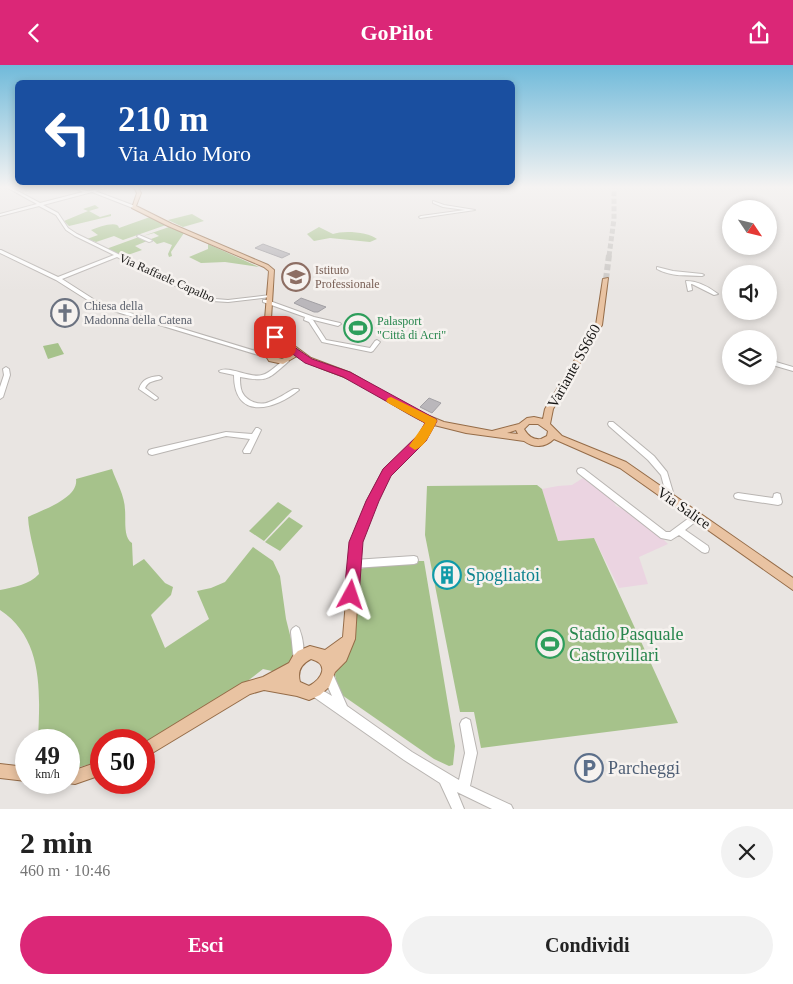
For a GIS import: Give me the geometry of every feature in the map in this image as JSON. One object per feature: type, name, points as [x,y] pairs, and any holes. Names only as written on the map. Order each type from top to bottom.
[{"type":"main road","points":[[163,222],[272,271],[268,319],[275,337],[273,358]]},
{"type":"main road","name":"Variante SS660","points":[[548,426],[549,409],[599,325],[606,279]]},
{"type":"main road","points":[[275,337],[308,361],[346,375],[432,421],[487,433],[525,438],[538,443],[549,440],[569,442]]},
{"type":"main road","points":[[273,358],[288,347]]},
{"type":"main road","points":[[287,361],[296,352]]},
{"type":"main road","points":[[273,358],[287,361],[308,361]]},
{"type":"main road","points":[[487,433],[520,427],[525,422],[532,420],[549,409]]},
{"type":"main road","points":[[532,420],[548,426],[559,438],[569,442]]},
{"type":"main road","points":[[327,668],[341,656],[348,639],[356,542],[372,501],[387,472],[422,438],[432,421]]},
{"type":"main road","points":[[548,426],[552,434],[549,440]]},
{"type":"main road","points":[[520,427],[521,433],[525,438]]},
{"type":"main road","name":"Via Salice","points":[[569,442],[623,465],[792,584]]},
{"type":"main road","points":[[155,744],[247,688],[265,683],[300,660],[321,655],[327,668],[325,682],[315,691],[309,693],[265,683]]},
{"type":"main road","points":[[297,689],[292,679],[300,660]]},
{"type":"main road","points":[[0,771],[15,773]]},
{"type":"street","name":"Via Raffaele Capalbo","points":[[62,222],[67,229],[76,235],[116,256],[214,300],[228,301],[260,297]]},
{"type":"street","points":[[139,236],[150,241]]},
{"type":"street","points":[[0,251],[58,279],[99,305],[273,358]]},
{"type":"street","points":[[58,279],[116,256]]},
{"type":"street","points":[[659,268],[669,273],[678,272],[702,275]]},
{"type":"street","points":[[690,290],[687,286],[688,282],[702,285],[716,294]]},
{"type":"street","points":[[260,297],[270,296]]},
{"type":"street","points":[[260,297],[270,296]]},
{"type":"street","points":[[270,296],[277,304],[308,317],[338,323]]},
{"type":"street","points":[[308,317],[307,320],[311,321],[324,341],[371,350],[376,341]]},
{"type":"street","points":[[226,345],[253,358],[262,360],[273,358]]},
{"type":"street","points":[[222,371],[258,378],[266,377],[273,358]]},
{"type":"street","points":[[777,364],[793,369]]},
{"type":"street","points":[[0,397],[7,375],[6,369]]},
{"type":"street","points":[[237,373],[238,390],[242,397],[256,405],[271,404],[296,390]]},
{"type":"street","points":[[155,398],[142,389],[142,386],[149,380],[159,378]]},
{"type":"street","points":[[610,424],[651,458],[664,474],[671,500]]},
{"type":"street","points":[[247,451],[258,429]]},
{"type":"street","points":[[152,452],[226,434],[254,437]]},
{"type":"street","points":[[581,471],[664,535],[671,536],[696,517]]},
{"type":"street","points":[[738,497],[778,502],[777,496]]},
{"type":"street","points":[[679,530],[705,549]]},
{"type":"street","points":[[354,564],[414,560]]},
{"type":"street","points":[[327,668],[343,709]]},
{"type":"street","points":[[315,691],[397,748],[464,789],[482,805],[507,809]]},
{"type":"street","points":[[464,789],[471,753],[466,725]]},
{"type":"street","points":[[444,778],[458,809]]},
{"type":"shaded area","points":[[583,478],[612,499],[616,506],[626,510],[668,544],[639,557],[648,584],[619,588],[594,538],[558,541],[542,489],[572,485]]},
{"type":"green space","points":[[65,222],[87,222],[69,226]]},
{"type":"green space","points":[[137,222],[159,222],[166,225],[123,240],[114,236],[96,242],[87,239],[98,235],[91,230],[112,224],[119,228]]},
{"type":"green space","points":[[172,222],[201,222],[183,227]]},
{"type":"green space","points":[[169,227],[184,233],[171,252],[172,256],[169,257],[168,254],[172,245],[164,242],[157,244],[151,239],[159,236],[154,233],[143,236]]},
{"type":"green space","points":[[319,227],[333,234],[356,232],[377,239],[370,242],[330,238],[314,241],[307,234]]},
{"type":"green space","points":[[139,237],[147,241],[135,246],[142,250],[122,257],[106,249]]},
{"type":"green space","points":[[208,244],[259,267],[225,262],[201,263],[189,257],[208,249]]},
{"type":"green space","points":[[263,320],[269,330],[271,346],[265,350],[257,351],[252,349],[260,348],[262,344]]},
{"type":"green space","points":[[58,343],[64,354],[48,359],[43,346]]},
{"type":"green space","points":[[112,469],[124,499],[126,533],[129,541],[132,543],[133,566],[144,559],[165,583],[173,587],[171,595],[151,615],[165,648],[209,619],[197,591],[225,582],[253,547],[273,561],[280,576],[286,619],[295,655],[287,669],[272,671],[263,669],[241,686],[155,737],[155,729],[90,729],[90,764],[80,767],[80,729],[38,729],[38,686],[32,651],[25,636],[14,622],[0,610],[0,590],[26,583],[39,574],[28,517],[66,498],[72,492],[76,479]]},
{"type":"green space","points":[[537,485],[542,489],[558,541],[594,538],[678,723],[481,748],[474,712],[460,712],[425,535],[427,486]]},
{"type":"green space","points":[[278,502],[292,511],[264,541],[249,531]]},
{"type":"green space","points":[[289,517],[303,526],[280,551],[265,542]]},
{"type":"green space","points":[[424,561],[455,746],[453,765],[449,766],[434,759],[342,695],[338,689],[335,675],[337,666],[355,637],[357,570],[379,565]]},
{"type":"building","points":[[263,244],[290,254],[282,258],[255,248]]},
{"type":"building","points":[[301,298],[326,307],[318,312],[314,312],[294,303]]},
{"type":"building","name":"Chiesa della Madonna della Catena","points":[[67,309],[75,316],[57,322],[50,316]]},
{"type":"building","points":[[429,398],[441,403],[432,413],[420,407]]},
{"type":"building","name":"Spogliatoi","points":[[449,562],[455,587],[445,588],[440,563]]},
{"type":"tunnel","points":[[609,256],[614,222]]},
{"type":"tunnel","points":[[606,279],[609,255]]},
{"type":"slow traffic","points":[[391,401],[432,421],[415,446]]},
{"type":"place","name":"Istituto Professionale","points":[[296,277]]},
{"type":"place","name":"Chiesa della Madonna della Catena","points":[[65,313]]},
{"type":"place","name":"Palasport \"Città di Acri\"","points":[[358,328]]},
{"type":"place","name":"Spogliatoi","points":[[447,575]]},
{"type":"place","name":"Stadio Pasquale Castrovillari","points":[[550,644]]},
{"type":"place","name":"Parcheggi","points":[[589,768]]},
{"type":"route","points":[[275,337],[295,350],[302,358],[364,383],[409,411],[432,421],[422,438],[387,472],[372,501],[356,542],[351,595]]}]
